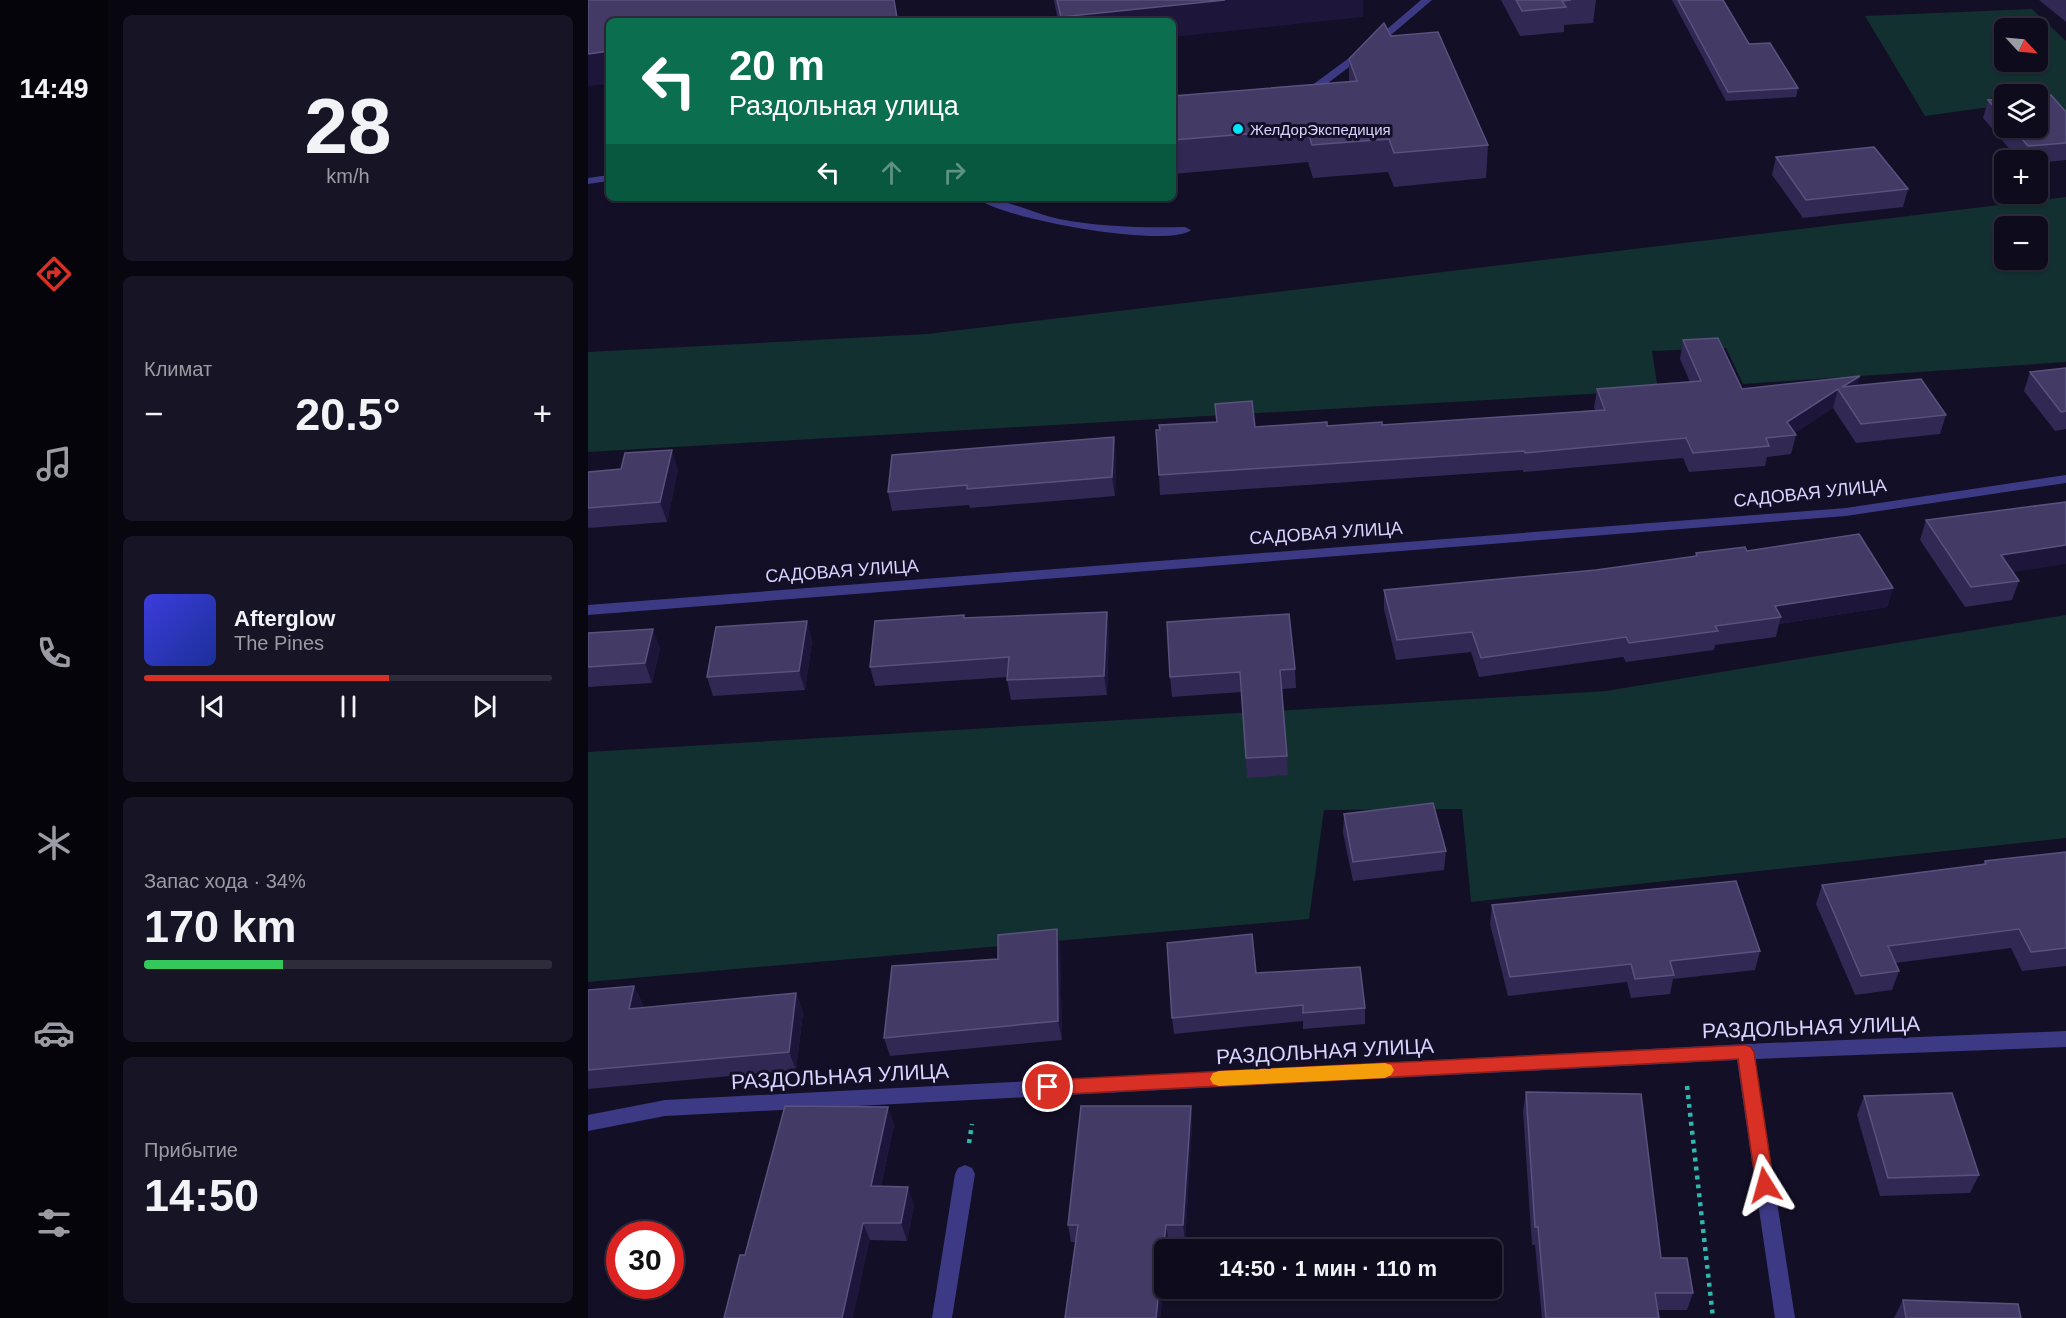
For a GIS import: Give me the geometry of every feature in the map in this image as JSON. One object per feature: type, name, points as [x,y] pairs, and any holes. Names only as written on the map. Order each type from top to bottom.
[{"type":"street","points":[[1291,98],[1303,97],[1382,38],[1427,0]]},
{"type":"street","points":[[588,181],[606,178]]},
{"type":"street","points":[[990,201],[1012,211],[1079,228],[1138,233],[1185,230]]},
{"type":"street","name":"САДОВАЯ УЛИЦА","points":[[588,610],[1846,512],[2066,479]]},
{"type":"street","name":"РАЗДОЛЬНАЯ УЛИЦА","points":[[588,1123],[665,1108],[1684,1055],[2066,1039]]},
{"type":"street","points":[[1745,1052],[1785,1318]]},
{"type":"street","points":[[942,1318],[965,1174]]},
{"type":"path","points":[[1684,1055],[1713,1318]]},
{"type":"path","points":[[965,1174],[977,1091]]},
{"type":"green space","points":[[2032,9],[2042,18],[1994,18],[1994,72],[2048,72],[2048,24],[2066,41],[2066,134],[2048,115],[2048,84],[1994,84],[1994,106],[1925,116],[1865,16]]},
{"type":"green space","points":[[2066,197],[2066,362],[1743,384],[1726,348],[1652,351],[1658,390],[588,452],[588,352],[927,334],[2008,204],[2048,204],[2048,199]]},
{"type":"green space","points":[[2066,615],[2066,838],[1471,902],[1462,809],[1324,810],[1309,919],[588,982],[588,752],[1606,691]]},
{"type":"building","points":[[588,0],[894,0],[897,18],[606,18],[606,51],[588,54]]},
{"type":"building","points":[[1057,0],[1225,0],[1061,17]]},
{"type":"building","points":[[1516,0],[1571,0],[1562,1],[1566,7],[1522,11]]},
{"type":"building","points":[[1678,0],[1723,0],[1749,44],[1770,43],[1798,88],[1728,92]]},
{"type":"building","points":[[1384,23],[1391,36],[1438,32],[1488,145],[1394,153],[1389,139],[1312,145],[1307,129],[1176,140],[1176,96],[1357,81],[1349,59]]},
{"type":"building","points":[[2048,95],[2051,95],[2066,112],[2066,143],[2028,146],[2021,138],[2048,138]]},
{"type":"building","points":[[1874,147],[1908,189],[1806,200],[1776,157]]},
{"type":"building","points":[[1718,338],[1742,389],[1860,376],[1842,387],[1921,379],[1946,415],[1861,424],[1838,389],[1787,422],[1796,435],[1766,438],[1769,446],[1693,453],[1686,438],[1525,453],[1524,451],[1159,475],[1156,430],[1160,430],[1159,425],[1217,422],[1215,404],[1252,401],[1255,427],[1327,422],[1327,426],[1382,422],[1382,425],[1605,410],[1597,389],[1701,381],[1683,340]]},
{"type":"building","points":[[2066,368],[2066,411],[2061,412],[2030,372]]},
{"type":"building","points":[[1114,437],[1112,477],[967,489],[967,485],[888,492],[892,455]]},
{"type":"building","points":[[672,450],[660,502],[588,508],[588,472],[621,469],[625,453]]},
{"type":"building","points":[[2066,502],[2066,545],[2001,555],[2019,581],[1971,587],[1926,520]]},
{"type":"building","points":[[1859,534],[1893,588],[1775,606],[1781,617],[1715,626],[1718,631],[1629,643],[1626,637],[1481,658],[1472,632],[1397,640],[1384,590],[1596,570],[1697,556],[1696,553],[1745,547],[1747,551]]},
{"type":"building","points":[[1107,612],[1104,676],[1007,680],[1009,657],[870,667],[875,621],[964,615],[964,618]]},
{"type":"building","points":[[1289,614],[1295,669],[1280,670],[1287,756],[1246,758],[1240,672],[1170,677],[1167,622]]},
{"type":"building","points":[[807,621],[799,671],[707,677],[716,627]]},
{"type":"building","points":[[653,629],[645,663],[588,667],[588,633]]},
{"type":"building","points":[[1433,803],[1446,851],[1353,862],[1344,814]]},
{"type":"building","points":[[2066,852],[2066,948],[2031,952],[2019,929],[1888,946],[1899,971],[1861,976],[1822,885],[1986,864],[1985,861]]},
{"type":"building","points":[[1736,881],[1760,951],[1670,961],[1674,975],[1635,979],[1631,964],[1510,977],[1492,905]]},
{"type":"building","points":[[1057,929],[1058,1021],[884,1038],[892,966],[998,959],[998,935]]},
{"type":"building","points":[[1252,934],[1256,973],[1360,967],[1365,1008],[1303,1013],[1303,1005],[1172,1018],[1167,943]]},
{"type":"building","points":[[634,986],[629,1009],[796,993],[789,1052],[588,1070],[588,990]]},
{"type":"building","points":[[1526,1092],[1641,1094],[1661,1258],[1687,1258],[1693,1293],[1655,1293],[1659,1318],[1546,1318],[1538,1227],[1535,1227]]},
{"type":"building","points":[[1952,1093],[1979,1175],[1888,1178],[1864,1096]]},
{"type":"building","points":[[785,1106],[888,1107],[871,1186],[908,1187],[901,1223],[863,1223],[842,1318],[724,1318],[740,1255],[745,1255]]},
{"type":"building","points":[[1081,1106],[1191,1106],[1183,1225],[1166,1225],[1164,1239],[1154,1239],[1154,1299],[1158,1299],[1156,1318],[1065,1318],[1078,1225],[1068,1225]]},
{"type":"building","points":[[1903,1300],[2018,1304],[2021,1318],[1906,1318]]},
{"type":"slow traffic","points":[[1219,1079],[1385,1070]]},
{"type":"place","name":"ЖелДорЭкспедиция","points":[[1238,129]]},
{"type":"route","points":[[1048,1087],[1745,1052],[1765,1185]]}]
